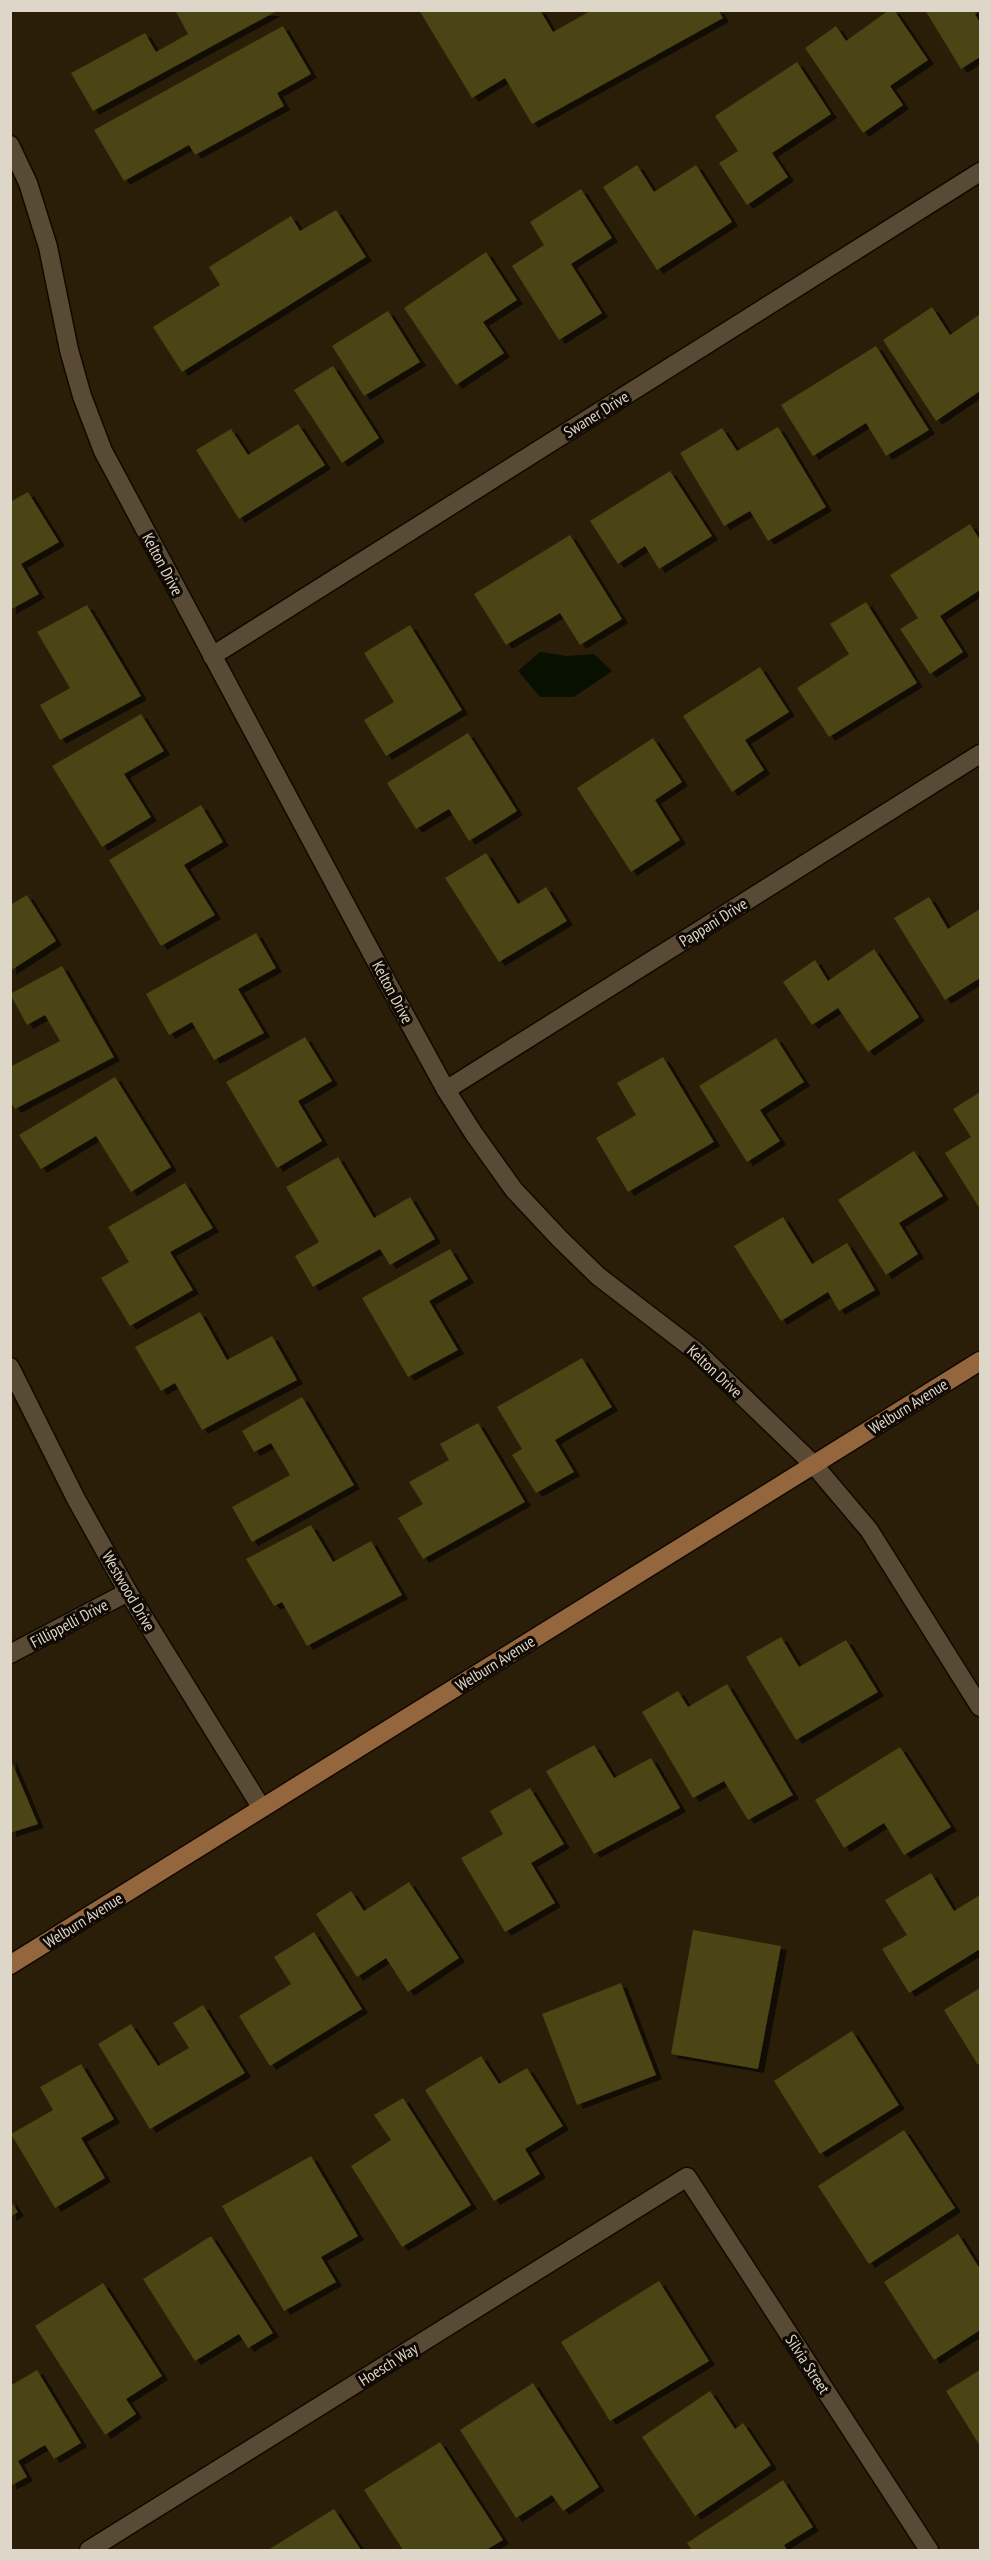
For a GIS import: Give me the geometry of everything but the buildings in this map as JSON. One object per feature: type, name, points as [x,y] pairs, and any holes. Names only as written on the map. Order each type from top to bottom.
[{"type":"main road","name":"Welburn Avenue","points":[[10,1965],[981,1361]]},
{"type":"street","name":"Kelton Drive","points":[[10,145],[28,183],[48,247],[69,350],[86,407],[103,450],[446,1090],[514,1190],[560,1239],[598,1276],[697,1352],[814,1465],[869,1530],[981,1707]]},
{"type":"street","name":"Swaner Drive","points":[[212,656],[981,172]]},
{"type":"street","name":"Pappani Drive","points":[[446,1090],[981,754]]},
{"type":"street","name":"Westwood Drive","points":[[10,1367],[76,1499],[128,1592],[261,1807]]},
{"type":"street","name":"Fillippelli Drive","points":[[10,1654],[128,1592]]},
{"type":"street","name":"Hoesch Way","points":[[89,2550],[687,2177]]},
{"type":"street","name":"Silvia Street","points":[[687,2177],[929,2550]]},
{"type":"shaded area","points":[[540,652],[567,656],[594,654],[612,671],[574,697],[540,697],[518,671]]}]
